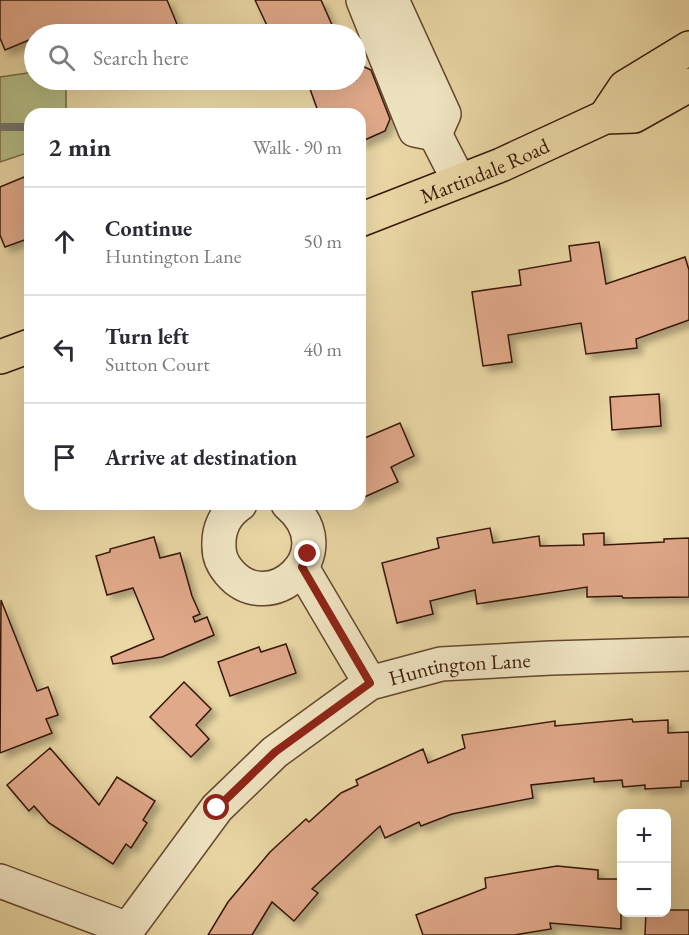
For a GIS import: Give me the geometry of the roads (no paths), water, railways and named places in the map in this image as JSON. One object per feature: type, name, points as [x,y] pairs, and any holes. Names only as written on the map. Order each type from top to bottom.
[{"type":"main road","points":[[605,117],[625,87],[689,48]]},
{"type":"main road","name":"Martindale Road","points":[[366,218],[501,165],[605,117],[634,116],[689,85]]},
{"type":"main road","points":[[0,357],[24,348]]},
{"type":"street","points":[[363,0],[415,130],[435,134]]},
{"type":"street","points":[[392,0],[444,114],[435,134]]},
{"type":"street","points":[[435,134],[459,182]]},
{"type":"street","points":[[232,510],[224,520],[218,535],[219,551],[224,565],[234,577],[247,585],[262,588],[278,586],[291,579],[302,567],[308,554],[309,539],[302,519],[295,510]]},
{"type":"street","points":[[302,567],[370,683]]},
{"type":"street","name":"Huntington Lane","points":[[127,932],[217,808],[275,752],[370,683],[441,664],[689,654]]},
{"type":"street","points":[[0,881],[127,932]]},
{"type":"waterway","points":[[0,127],[24,127]]}]
